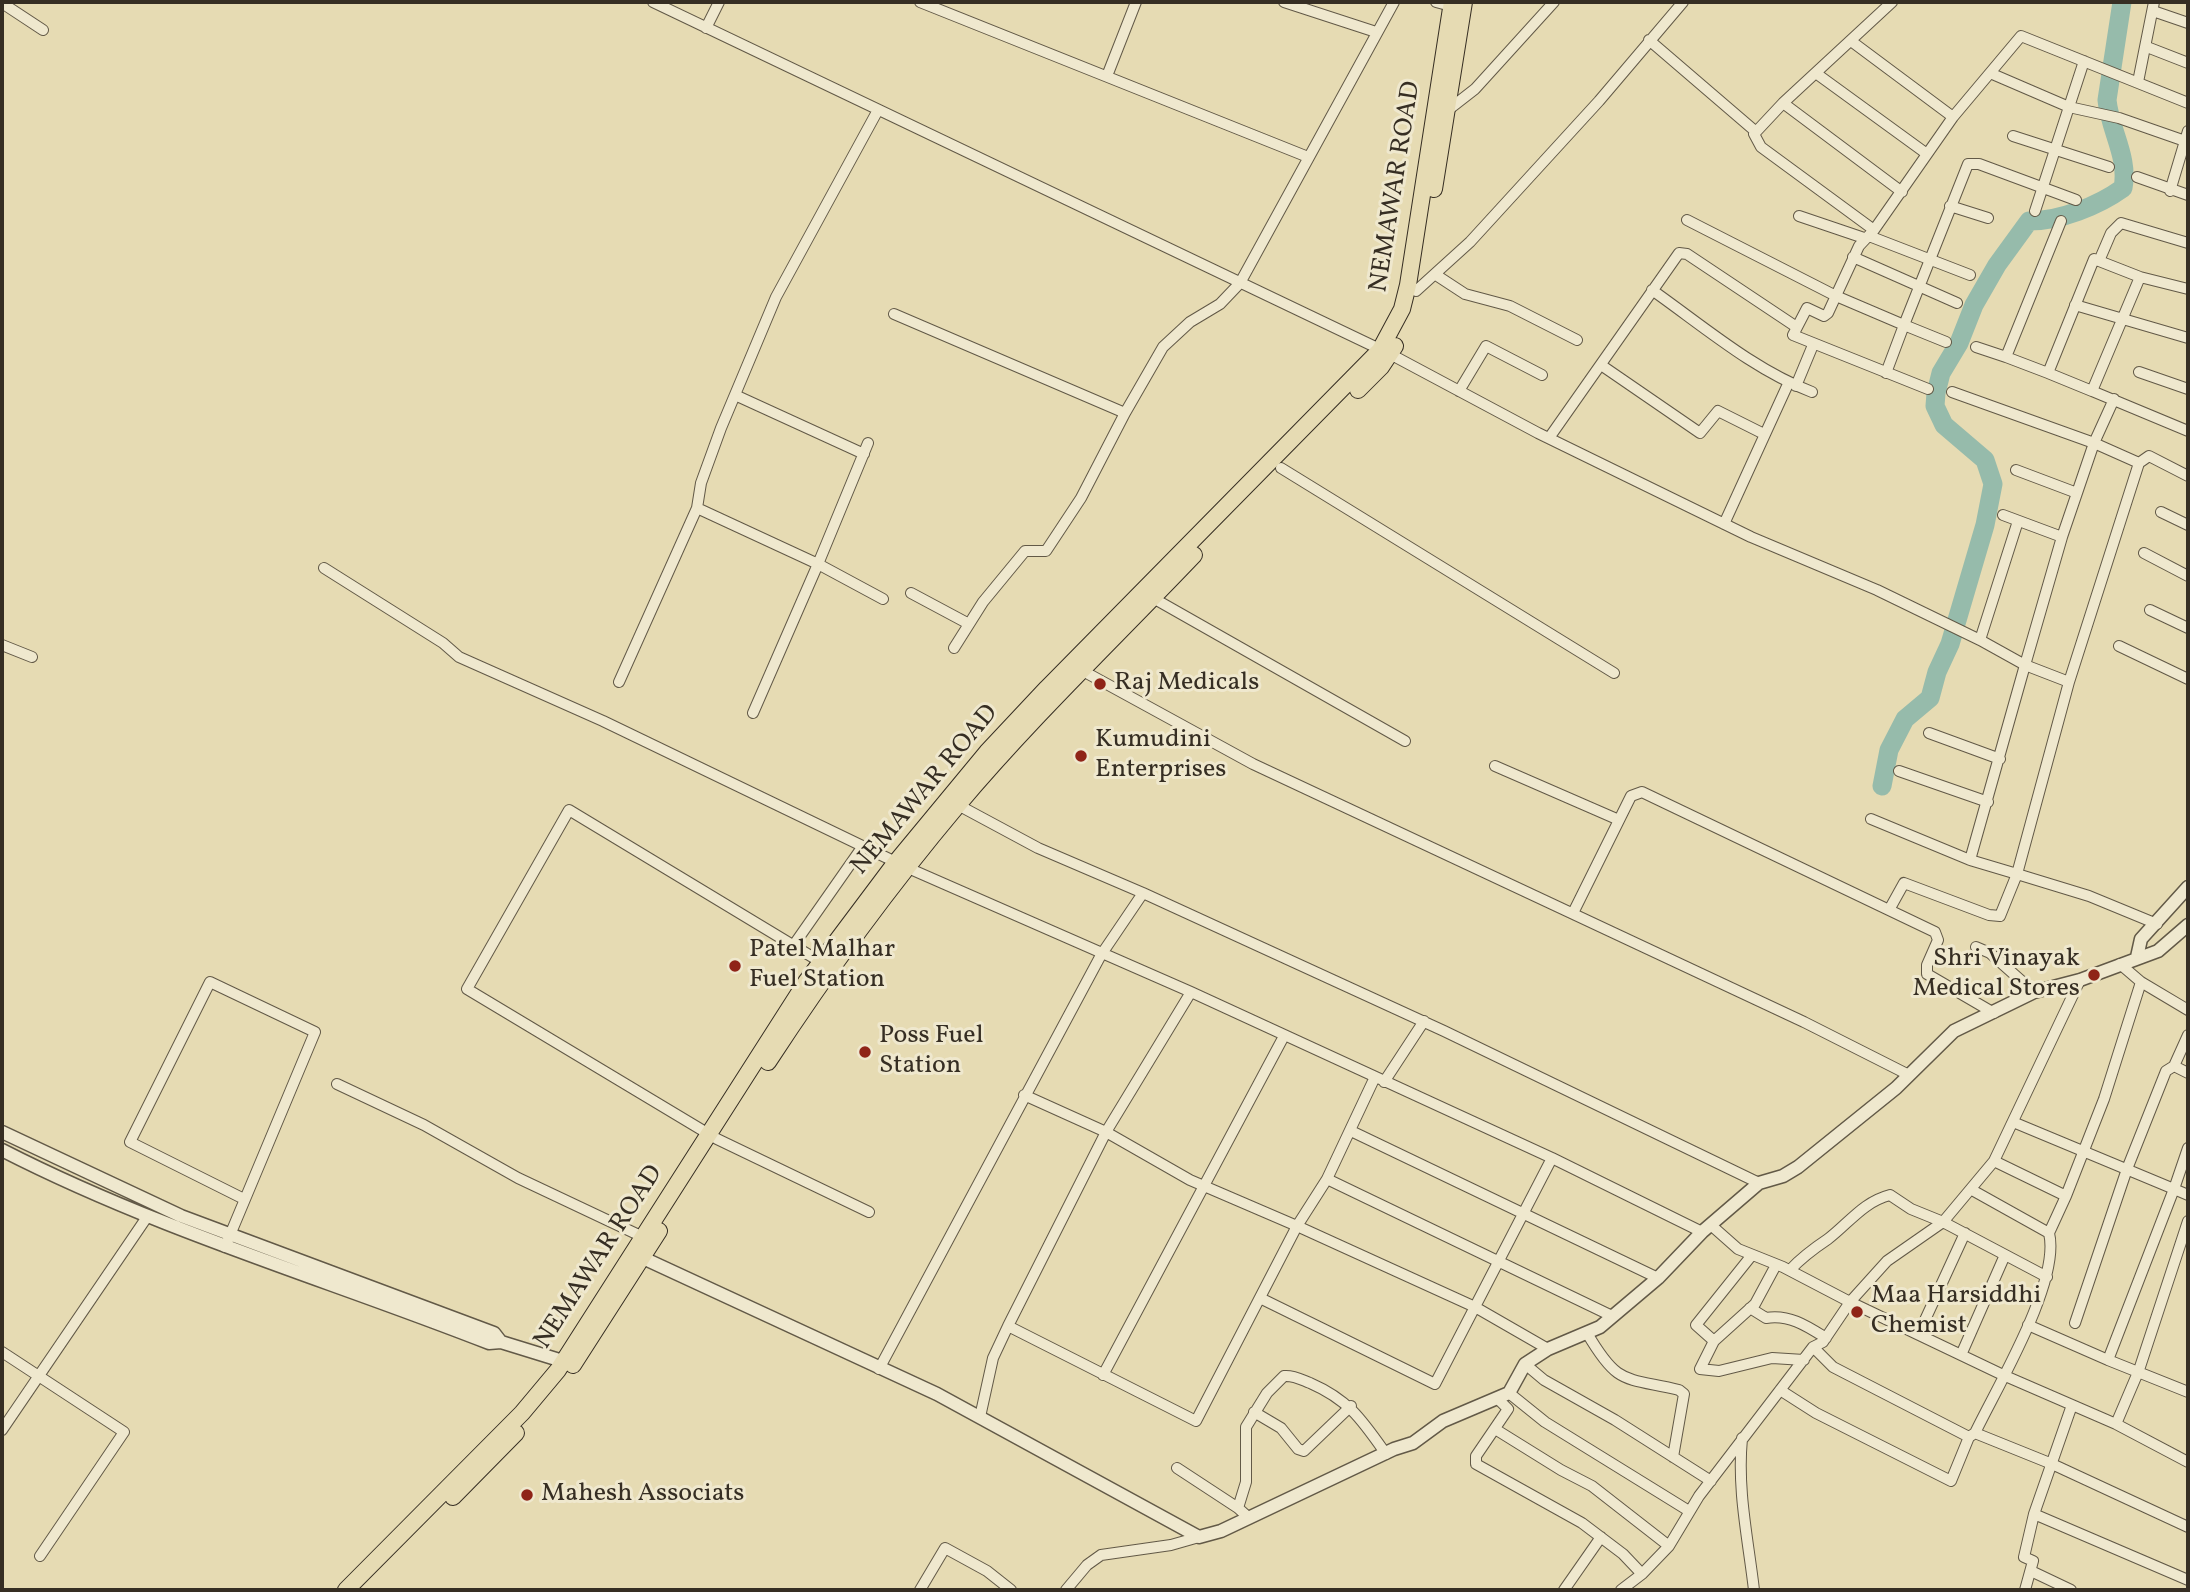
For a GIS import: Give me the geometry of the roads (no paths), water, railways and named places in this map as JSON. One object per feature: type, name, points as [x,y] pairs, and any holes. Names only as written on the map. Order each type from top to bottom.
[{"type":"highway","name":"NEMAWAR ROAD","points":[[1385,352],[1402,334],[1416,291],[1448,110],[1451,3]]},
{"type":"highway","name":"NEMAWAR ROAD","points":[[346,1590],[569,1363],[643,1237],[826,965],[987,752],[1052,693],[1329,412],[1381,367],[1408,285],[1451,3]]},
{"type":"highway","name":"NEMAWAR ROAD","points":[[902,865],[958,806],[1052,693],[1083,671],[1281,468],[1329,412]]},
{"type":"highway","name":"NEMAWAR ROAD","points":[[362,1590],[524,1425],[643,1258],[713,1136]]},
{"type":"street","points":[[653,2],[1385,352],[1549,438],[1724,524],[1877,590],[2025,665],[2069,682]]},
{"type":"street","points":[[706,28],[719,2]]},
{"type":"street","points":[[920,2],[1308,157]]},
{"type":"street","points":[[1107,76],[1136,2]]},
{"type":"street","points":[[1284,2],[1376,32]]},
{"type":"street","points":[[954,648],[1025,551],[1046,551],[1081,498],[1163,347],[1190,322],[1220,304],[1240,284],[1394,2]]},
{"type":"street","points":[[1448,110],[1475,89],[1554,2]]},
{"type":"street","points":[[1416,291],[1436,275],[1599,100],[1683,2]]},
{"type":"street","points":[[1869,235],[1761,147],[1754,137],[1755,131],[1783,103],[1892,2]]},
{"type":"street","points":[[2,3],[43,30]]},
{"type":"street","points":[[2138,82],[2153,6],[2188,23]]},
{"type":"street","points":[[1928,389],[1793,335],[1807,308],[1824,316],[1853,257],[1953,117],[2021,36],[2188,103]]},
{"type":"street","points":[[1648,40],[1755,131]]},
{"type":"street","points":[[1851,41],[1953,117]]},
{"type":"street","points":[[2147,47],[2188,63]]},
{"type":"street","points":[[2035,211],[2084,61]]},
{"type":"street","points":[[1990,73],[2097,116],[2119,118],[2187,136],[2170,191]]},
{"type":"street","points":[[1817,74],[1927,154]]},
{"type":"street","points":[[1783,103],[1902,192]]},
{"type":"street","points":[[619,682],[697,508],[701,484],[776,297],[878,110]]},
{"type":"street","points":[[2013,136],[2109,167]]},
{"type":"street","points":[[1886,373],[1965,167],[1972,163],[2076,200]]},
{"type":"street","points":[[2137,177],[2170,191],[2188,195]]},
{"type":"street","points":[[1950,206],[1988,218]]},
{"type":"street","points":[[1799,216],[1869,235],[1970,275]]},
{"type":"street","points":[[1687,220],[1836,296],[1946,342]]},
{"type":"street","points":[[2006,357],[2061,221]]},
{"type":"street","points":[[2099,261],[2111,233],[2121,223],[2188,243]]},
{"type":"street","points":[[1549,438],[1673,257],[1682,253],[1796,326]]},
{"type":"street","points":[[1853,257],[1958,303]]},
{"type":"street","points":[[2048,373],[2094,259],[2140,276],[2188,289]]},
{"type":"street","points":[[1436,275],[1465,294],[1510,306],[1577,340]]},
{"type":"street","points":[[2092,391],[2140,276]]},
{"type":"street","points":[[1652,290],[1792,385],[1812,392]]},
{"type":"street","points":[[2076,305],[2188,338]]},
{"type":"street","points":[[894,314],[1125,413]]},
{"type":"street","points":[[1724,524],[1764,434],[1813,345]]},
{"type":"street","points":[[1460,391],[1486,346],[1542,375]]},
{"type":"street","points":[[1976,347],[2048,373],[2188,431]]},
{"type":"street","points":[[1601,365],[1700,433],[1718,411],[1764,434]]},
{"type":"street","points":[[2139,372],[2188,389]]},
{"type":"street","points":[[1952,392],[2094,443],[2139,463]]},
{"type":"street","points":[[735,395],[864,454]]},
{"type":"street","points":[[1970,860],[2062,537],[2094,443],[2113,399]]},
{"type":"street","points":[[753,713],[869,443]]},
{"type":"street","points":[[1889,910],[1904,883],[1998,916],[2005,911],[2069,682],[2139,463],[2149,456],[2188,476]]},
{"type":"street","points":[[1281,468],[1614,673]]},
{"type":"street","points":[[2016,470],[2077,494]]},
{"type":"street","points":[[697,508],[818,564],[883,599]]},
{"type":"street","points":[[2161,512],[2188,525]]},
{"type":"street","points":[[2003,515],[2062,537]]},
{"type":"street","points":[[1980,640],[2018,521]]},
{"type":"street","points":[[2144,553],[2188,576]]},
{"type":"street","points":[[324,568],[443,643],[459,657],[615,727],[902,865],[1101,956],[1191,992],[1707,1229],[1738,1249],[1790,1270],[1850,1303],[2003,1375],[2116,1424],[2188,1462]]},
{"type":"street","points":[[911,593],[969,624]]},
{"type":"street","points":[[1153,598],[1405,741]]},
{"type":"street","points":[[2150,610],[2188,628]]},
{"type":"street","points":[[2,645],[32,657]]},
{"type":"street","points":[[2119,646],[2188,679]]},
{"type":"street","points":[[1083,671],[1254,764],[1573,913],[1909,1075]]},
{"type":"street","points":[[1929,733],[2000,759]]},
{"type":"street","points":[[1495,766],[1619,820]]},
{"type":"street","points":[[1899,771],[1988,802]]},
{"type":"street","points":[[1573,913],[1631,796],[1642,792],[1938,936],[1927,974],[1994,1013]]},
{"type":"street","points":[[958,806],[1038,848],[1424,1021],[1759,1183]]},
{"type":"street","points":[[826,965],[569,810],[467,989],[713,1136],[869,1212]]},
{"type":"street","points":[[1871,819],[1970,860],[2089,896],[2157,923]]},
{"type":"street","points":[[793,946],[863,846]]},
{"type":"street","points":[[2137,957],[2141,939],[2188,887]]},
{"type":"street","points":[[879,1369],[1024,1094],[1101,956],[1143,893]]},
{"type":"street","points":[[1066,1590],[1087,1564],[1101,1555],[1171,1545],[1221,1531],[1413,1443],[1443,1421],[1503,1395],[1525,1364],[1548,1349],[1600,1327],[1658,1278],[1707,1229],[1759,1183],[1783,1176],[1798,1167],[1909,1075],[1954,1031],[2034,992],[2080,980],[2158,951],[2188,925]]},
{"type":"street","points":[[1976,947],[1990,953],[2034,992]]},
{"type":"street","points":[[2120,964],[2141,982],[2188,1010]]},
{"type":"street","points":[[1621,1590],[1642,1574],[1669,1545],[1689,1511],[1742,1437],[1813,1347],[1826,1338],[1850,1303],[1887,1261],[1943,1222],[1994,1161],[2080,980]]},
{"type":"street","points":[[225,1247],[315,1032],[210,982],[130,1142],[244,1199]]},
{"type":"street","points":[[1780,1390],[1816,1413],[1951,1481],[2028,1325],[2052,1255],[2049,1233],[2085,1151],[2141,982]]},
{"type":"street","points":[[980,1417],[993,1358],[1008,1326],[1106,1132],[1191,992]]},
{"type":"street","points":[[1008,1326],[1196,1421],[1297,1226],[1327,1179],[1380,1080],[1424,1021]]},
{"type":"street","points":[[2075,1323],[2127,1169],[2166,1071],[2174,1066],[2188,1035]]},
{"type":"street","points":[[1103,1375],[1284,1036]]},
{"type":"street","points":[[2174,1066],[2188,1073]]},
{"type":"street","points":[[337,1084],[424,1125],[507,1172],[643,1237]]},
{"type":"street","points":[[1024,1094],[1106,1132],[1206,1186],[1475,1307],[1548,1349]]},
{"type":"street","points":[[2013,1122],[2188,1195]]},
{"type":"street","points":[[1351,1131],[1658,1278]]},
{"type":"street","points":[[2,1132],[181,1216],[494,1333],[501,1342]]},
{"type":"street","points":[[2108,1360],[2188,1148]]},
{"type":"street","points":[[2,1150],[62,1181],[225,1247],[489,1343],[501,1342],[569,1363]]},
{"type":"street","points":[[1260,1298],[1435,1384],[1552,1158]]},
{"type":"street","points":[[1994,1161],[2066,1196]]},
{"type":"street","points":[[1327,1179],[1612,1316]]},
{"type":"street","points":[[1972,1190],[2049,1233]]},
{"type":"street","points":[[1790,1270],[1811,1248],[1827,1240],[1867,1204],[1890,1195],[1911,1209],[1965,1233],[2046,1277]]},
{"type":"street","points":[[2,1430],[148,1217]]},
{"type":"street","points":[[2116,1424],[2139,1370],[2188,1221]]},
{"type":"street","points":[[1920,1334],[1965,1233]]},
{"type":"street","points":[[1714,1342],[1696,1325],[1752,1255]]},
{"type":"street","points":[[1961,1355],[2005,1255]]},
{"type":"street","points":[[643,1258],[937,1394],[1199,1537]]},
{"type":"street","points":[[1776,1265],[1750,1308],[1714,1342],[1700,1369],[1719,1371],[1772,1358],[1804,1360]]},
{"type":"street","points":[[1750,1308],[1766,1318],[1779,1316],[1795,1321],[1826,1338]]},
{"type":"street","points":[[2028,1325],[2188,1392]]},
{"type":"street","points":[[1587,1333],[1606,1366],[1627,1380],[1679,1390],[1684,1394],[1673,1457]]},
{"type":"street","points":[[1813,1347],[1833,1367],[1972,1435],[2052,1464],[2188,1527]]},
{"type":"street","points":[[2,1352],[41,1375],[124,1432],[40,1556]]},
{"type":"street","points":[[1525,1364],[1544,1380],[1711,1481]]},
{"type":"street","points":[[1238,1507],[1246,1482],[1244,1435],[1254,1412],[1273,1387],[1287,1375],[1329,1391],[1351,1406],[1386,1454]]},
{"type":"street","points":[[1503,1395],[1508,1409],[1476,1456],[1476,1464],[1549,1502],[1601,1537],[1642,1574]]},
{"type":"street","points":[[1503,1395],[1689,1511]]},
{"type":"street","points":[[2025,1590],[2033,1561],[2024,1557],[2034,1514],[2072,1405]]},
{"type":"street","points":[[1254,1412],[1281,1428],[1298,1449],[1304,1451],[1351,1406]]},
{"type":"street","points":[[1495,1429],[1592,1486],[1669,1545]]},
{"type":"street","points":[[1742,1437],[1739,1472],[1741,1511],[1754,1590]]},
{"type":"street","points":[[1177,1468],[1238,1507],[1248,1517]]},
{"type":"street","points":[[2034,1514],[2188,1580]]},
{"type":"street","points":[[1564,1590],[1601,1537]]},
{"type":"street","points":[[920,1590],[945,1548],[987,1571],[1011,1590]]},
{"type":"street","points":[[2031,1571],[2071,1590]]},
{"type":"waterway","points":[[1882,786],[1889,750],[1905,719],[1930,698],[1937,672],[1950,644],[1985,525],[1993,484],[1985,460],[1944,425],[1935,406],[1941,373],[1959,343],[1974,305],[1997,265],[2029,221],[2078,211],[2123,188],[2123,166],[2107,100],[2122,2]]},
{"type":"place","name":"Raj Medicals","points":[[1100,684]]},
{"type":"place","name":"Kumudini Enterprises","points":[[1081,756]]},
{"type":"place","name":"Patel Malhar Fuel Station","points":[[735,966]]},
{"type":"place","name":"Shri Vinayak Medical Stores","points":[[2094,975]]},
{"type":"place","name":"Poss Fuel Station","points":[[865,1052]]},
{"type":"place","name":"Maa Harsiddhi Chemist","points":[[1857,1312]]},
{"type":"place","name":"Mahesh Associats","points":[[527,1495]]}]
